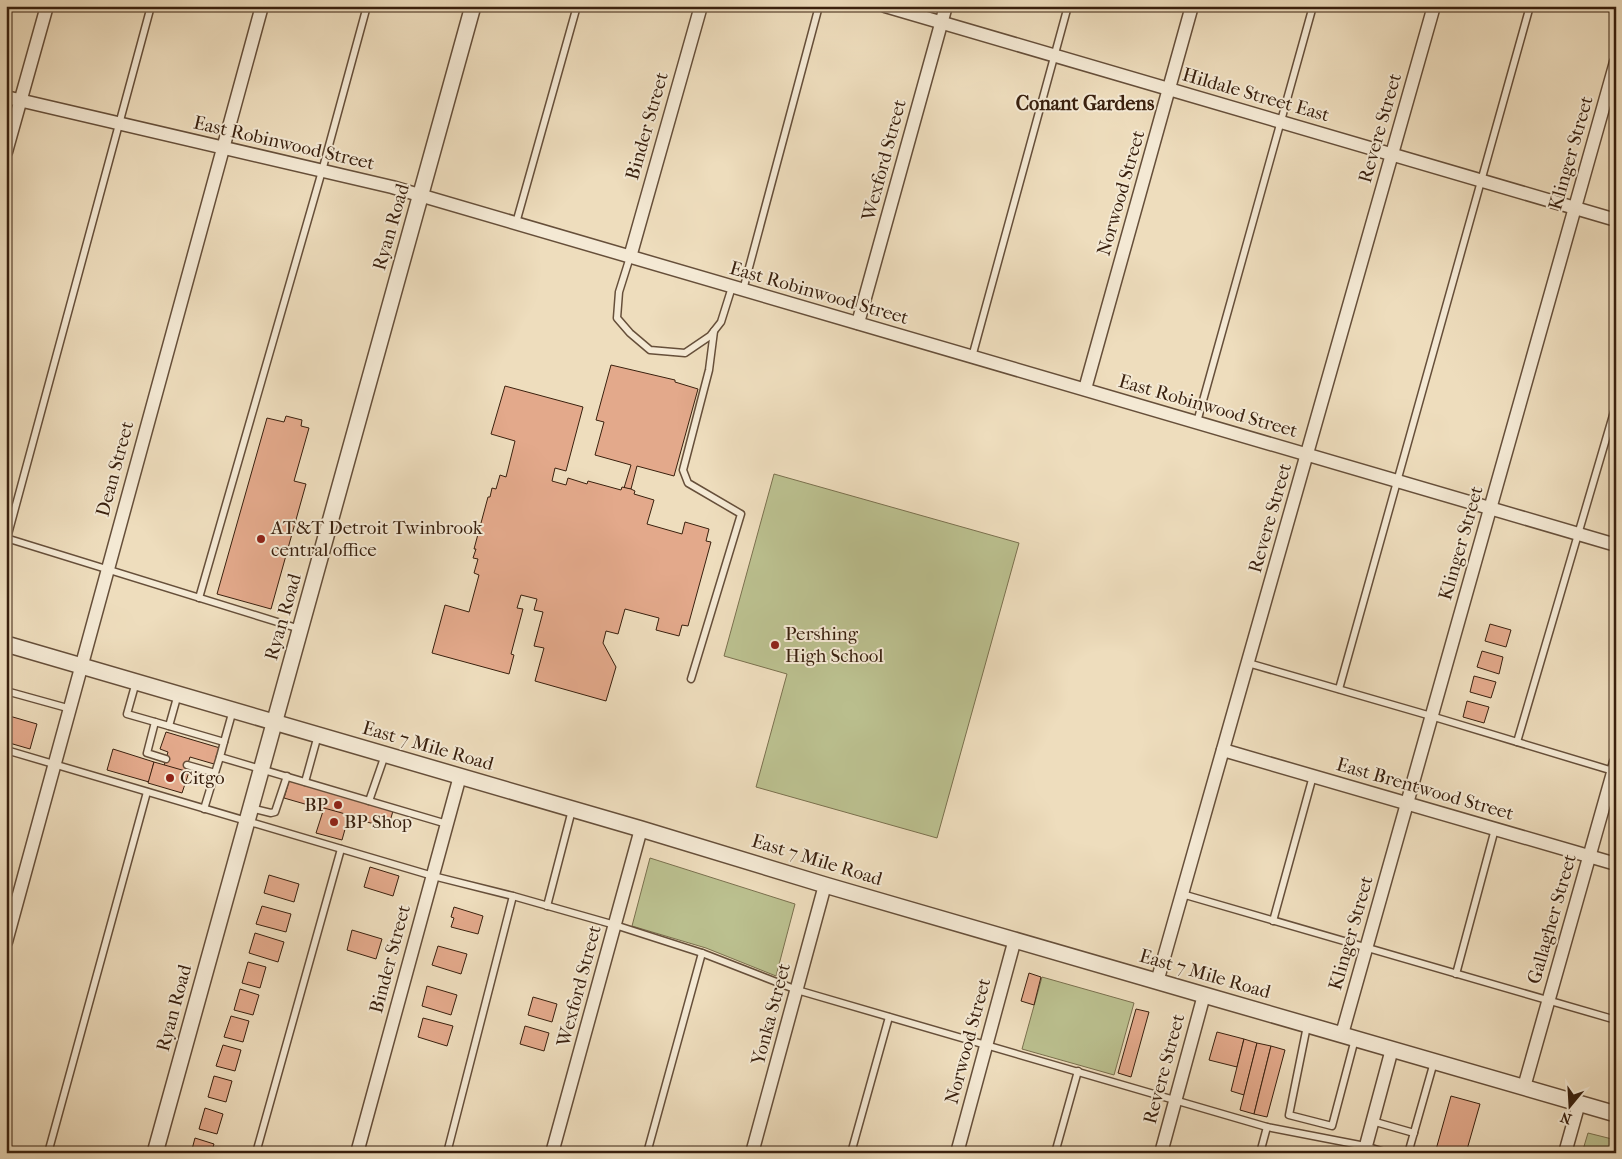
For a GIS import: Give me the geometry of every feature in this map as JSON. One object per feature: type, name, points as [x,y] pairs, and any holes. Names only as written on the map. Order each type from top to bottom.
[{"type":"street","points":[[6,152],[47,6]]},
{"type":"street","name":"Dean Street","points":[[6,942],[262,6]]},
{"type":"street","name":"Ryan Road","points":[[155,1153],[473,6]]},
{"type":"street","name":"Binder Street","points":[[630,257],[701,6]]},
{"type":"street","name":"Hildale Street East","points":[[885,6],[1616,220]]},
{"type":"street","name":"Wexford Street","points":[[858,323],[946,6]]},
{"type":"street","name":"Norwood Street","points":[[1085,389],[1192,6]]},
{"type":"street","name":"Revere Street","points":[[1157,982],[1434,6]]},
{"type":"street","name":"Klinger Street","points":[[1349,1036],[1366,948],[1616,62]]},
{"type":"street","name":"East Robinwood Street","points":[[6,97],[421,196],[1616,544]]},
{"type":"street","name":"East 7 Mile Road","points":[[6,644],[1157,982],[1616,1114]]},
{"type":"street","name":"East Brentwood Street","points":[[1223,750],[1616,864]]},
{"type":"street","name":"Gallagher Street","points":[[1524,1087],[1614,766]]},
{"type":"street","name":"Binder Street","points":[[357,1153],[460,776]]},
{"type":"street","name":"Wexford Street","points":[[552,1153],[641,829]]},
{"type":"street","name":"Yonka Street","points":[[752,1153],[825,885]]},
{"type":"street","name":"Norwood Street","points":[[957,1153],[1015,939]]},
{"type":"street","name":"Revere Street","points":[[1161,1153],[1204,995]]},
{"type":"street","points":[[1364,1150],[1392,1049]]},
{"type":"street","points":[[1565,1153],[1579,1103]]},
{"type":"lane","points":[[151,6],[7,538],[300,629]]},
{"type":"lane","points":[[200,598],[367,6]]},
{"type":"lane","points":[[516,223],[577,6]]},
{"type":"lane","points":[[630,257],[619,292],[616,318],[630,333],[650,350],[685,353],[710,336],[721,322],[737,289],[819,6]]},
{"type":"lane","points":[[972,356],[1068,6]]},
{"type":"lane","points":[[1197,422],[1313,6]]},
{"type":"lane","points":[[1339,690],[1530,6]]},
{"type":"lane","points":[[691,679],[741,514],[688,483],[683,470],[709,370],[714,331]]},
{"type":"lane","points":[[1517,742],[1616,405]]},
{"type":"lane","points":[[1248,663],[1517,742],[1614,766]]},
{"type":"lane","points":[[136,682],[127,714],[169,726],[183,734],[204,740],[224,742]]},
{"type":"lane","points":[[6,691],[70,709]]},
{"type":"lane","points":[[169,726],[178,694]]},
{"type":"lane","points":[[204,809],[234,710]]},
{"type":"lane","points":[[155,722],[147,753],[166,759]]},
{"type":"lane","points":[[305,782],[318,735]]},
{"type":"lane","points":[[6,750],[204,809],[249,815],[341,849],[615,925],[702,953],[796,990],[888,1017],[1267,1127],[1364,1150],[1388,1153]]},
{"type":"lane","points":[[370,801],[385,754]]},
{"type":"lane","points":[[220,757],[447,824]]},
{"type":"lane","points":[[197,768],[199,760]]},
{"type":"lane","points":[[187,765],[215,773]]},
{"type":"lane","points":[[249,815],[275,812],[287,776]]},
{"type":"lane","points":[[1272,921],[1313,776]]},
{"type":"lane","points":[[48,1153],[147,792]]},
{"type":"lane","points":[[547,906],[572,809]]},
{"type":"lane","points":[[1456,974],[1495,829]]},
{"type":"lane","points":[[256,1153],[341,849]]},
{"type":"lane","points":[[1182,894],[1616,1020]]},
{"type":"lane","points":[[447,1153],[513,896]]},
{"type":"lane","points":[[647,1153],[702,953]]},
{"type":"lane","points":[[851,1153],[888,1017]]},
{"type":"lane","points":[[1308,1024],[1289,1115],[1332,1126],[1349,1036]]},
{"type":"lane","points":[[1409,1150],[1434,1061]]},
{"type":"lane","points":[[1055,1153],[1078,1072]]},
{"type":"lane","points":[[1372,1121],[1414,1133]]},
{"type":"lane","points":[[1260,1153],[1267,1127]]},
{"type":"green space","points":[[774,474],[1019,543],[937,838],[756,787],[787,674],[724,656]]},
{"type":"green space","points":[[650,858],[795,904],[776,976],[706,948],[632,926]]},
{"type":"green space","points":[[1042,977],[1134,1003],[1114,1075],[1022,1049]]},
{"type":"green space","points":[[1588,1133],[1616,1140],[1616,1153],[1582,1153]]},
{"type":"building","points":[[611,365],[675,380],[675,382],[698,389],[674,476],[637,466],[631,489],[624,488],[631,465],[595,455],[604,422],[596,420]]},
{"type":"building","points":[[505,386],[583,407],[566,471],[555,468],[552,481],[566,485],[568,478],[587,484],[588,481],[621,490],[622,487],[631,489],[635,491],[634,494],[654,500],[647,524],[682,534],[685,522],[709,529],[706,541],[711,542],[688,626],[682,625],[679,636],[656,630],[659,618],[625,609],[618,634],[606,631],[603,643],[616,667],[606,701],[535,681],[544,648],[534,646],[543,612],[534,610],[537,599],[521,595],[517,608],[523,609],[511,654],[514,655],[509,674],[432,653],[445,605],[469,612],[479,575],[474,573],[478,559],[473,558],[476,549],[474,549],[488,497],[490,497],[492,488],[496,489],[500,475],[506,477],[515,441],[491,434]]},
{"type":"building","name":"AT&T Detroit Twinbrook central office","points":[[286,416],[302,420],[301,426],[309,428],[294,481],[306,484],[271,609],[217,594],[267,418],[284,422]]},
{"type":"building","points":[[1490,624],[1511,630],[1506,647],[1485,641]]},
{"type":"building","points":[[1482,651],[1503,657],[1499,674],[1477,667]]},
{"type":"building","points":[[1474,676],[1496,682],[1491,698],[1470,692]]},
{"type":"building","points":[[1467,701],[1489,707],[1484,723],[1463,717]]},
{"type":"building","points":[[6,715],[37,724],[30,749],[6,742]]},
{"type":"building","points":[[166,732],[220,748],[214,764],[190,757],[184,776],[163,769],[168,752],[160,749]]},
{"type":"building","points":[[113,749],[154,762],[149,782],[107,770]]},
{"type":"building","points":[[154,762],[189,772],[182,793],[148,783]]},
{"type":"building","points":[[289,781],[393,811],[388,828],[284,798]]},
{"type":"building","points":[[324,808],[349,815],[342,840],[316,833]]},
{"type":"building","points":[[370,867],[399,876],[393,896],[364,887]]},
{"type":"building","points":[[269,875],[299,884],[294,902],[264,893]]},
{"type":"building","points":[[262,906],[291,914],[286,932],[256,924]]},
{"type":"building","points":[[454,907],[483,916],[478,934],[451,927],[454,918],[451,917]]},
{"type":"building","points":[[352,930],[382,939],[376,959],[347,950]]},
{"type":"building","points":[[255,933],[284,942],[278,962],[249,953]]},
{"type":"building","points":[[438,946],[467,954],[461,974],[432,965]]},
{"type":"building","points":[[248,962],[266,967],[260,988],[242,983]]},
{"type":"building","points":[[1029,973],[1041,977],[1034,1005],[1021,1001]]},
{"type":"building","points":[[427,986],[457,995],[451,1015],[422,1006]]},
{"type":"building","points":[[240,989],[259,995],[253,1015],[234,1010]]},
{"type":"building","points":[[533,997],[557,1004],[552,1022],[528,1015]]},
{"type":"building","points":[[1136,1009],[1149,1012],[1131,1077],[1118,1073]]},
{"type":"building","points":[[231,1016],[249,1021],[243,1042],[224,1037]]},
{"type":"building","points":[[423,1018],[453,1026],[447,1046],[418,1037]]},
{"type":"building","points":[[525,1026],[549,1033],[544,1051],[520,1044]]},
{"type":"building","points":[[1217,1032],[1244,1039],[1237,1067],[1209,1060]]},
{"type":"building","points":[[1244,1039],[1257,1043],[1244,1095],[1231,1091]]},
{"type":"building","points":[[1257,1043],[1271,1046],[1254,1114],[1240,1110]]},
{"type":"building","points":[[223,1045],[241,1050],[235,1071],[216,1066]]},
{"type":"building","points":[[1271,1046],[1285,1050],[1267,1117],[1254,1114]]},
{"type":"building","points":[[214,1076],[232,1081],[226,1102],[208,1097]]},
{"type":"building","points":[[1451,1096],[1480,1104],[1466,1153],[1435,1153]]},
{"type":"building","points":[[205,1108],[223,1114],[217,1134],[199,1129]]},
{"type":"building","points":[[195,1138],[214,1144],[211,1153],[191,1153]]},
{"type":"place","name":"AT&T Detroit Twinbrook central office","points":[[261,539]]},
{"type":"place","name":"Pershing High School","points":[[775,645]]},
{"type":"place","name":"Citgo","points":[[170,778]]},
{"type":"place","name":"BP","points":[[338,805]]},
{"type":"place","name":"BP Shop","points":[[334,822]]},
{"type":"district","name":"Conant Gardens","points":[[1085,103]]}]
